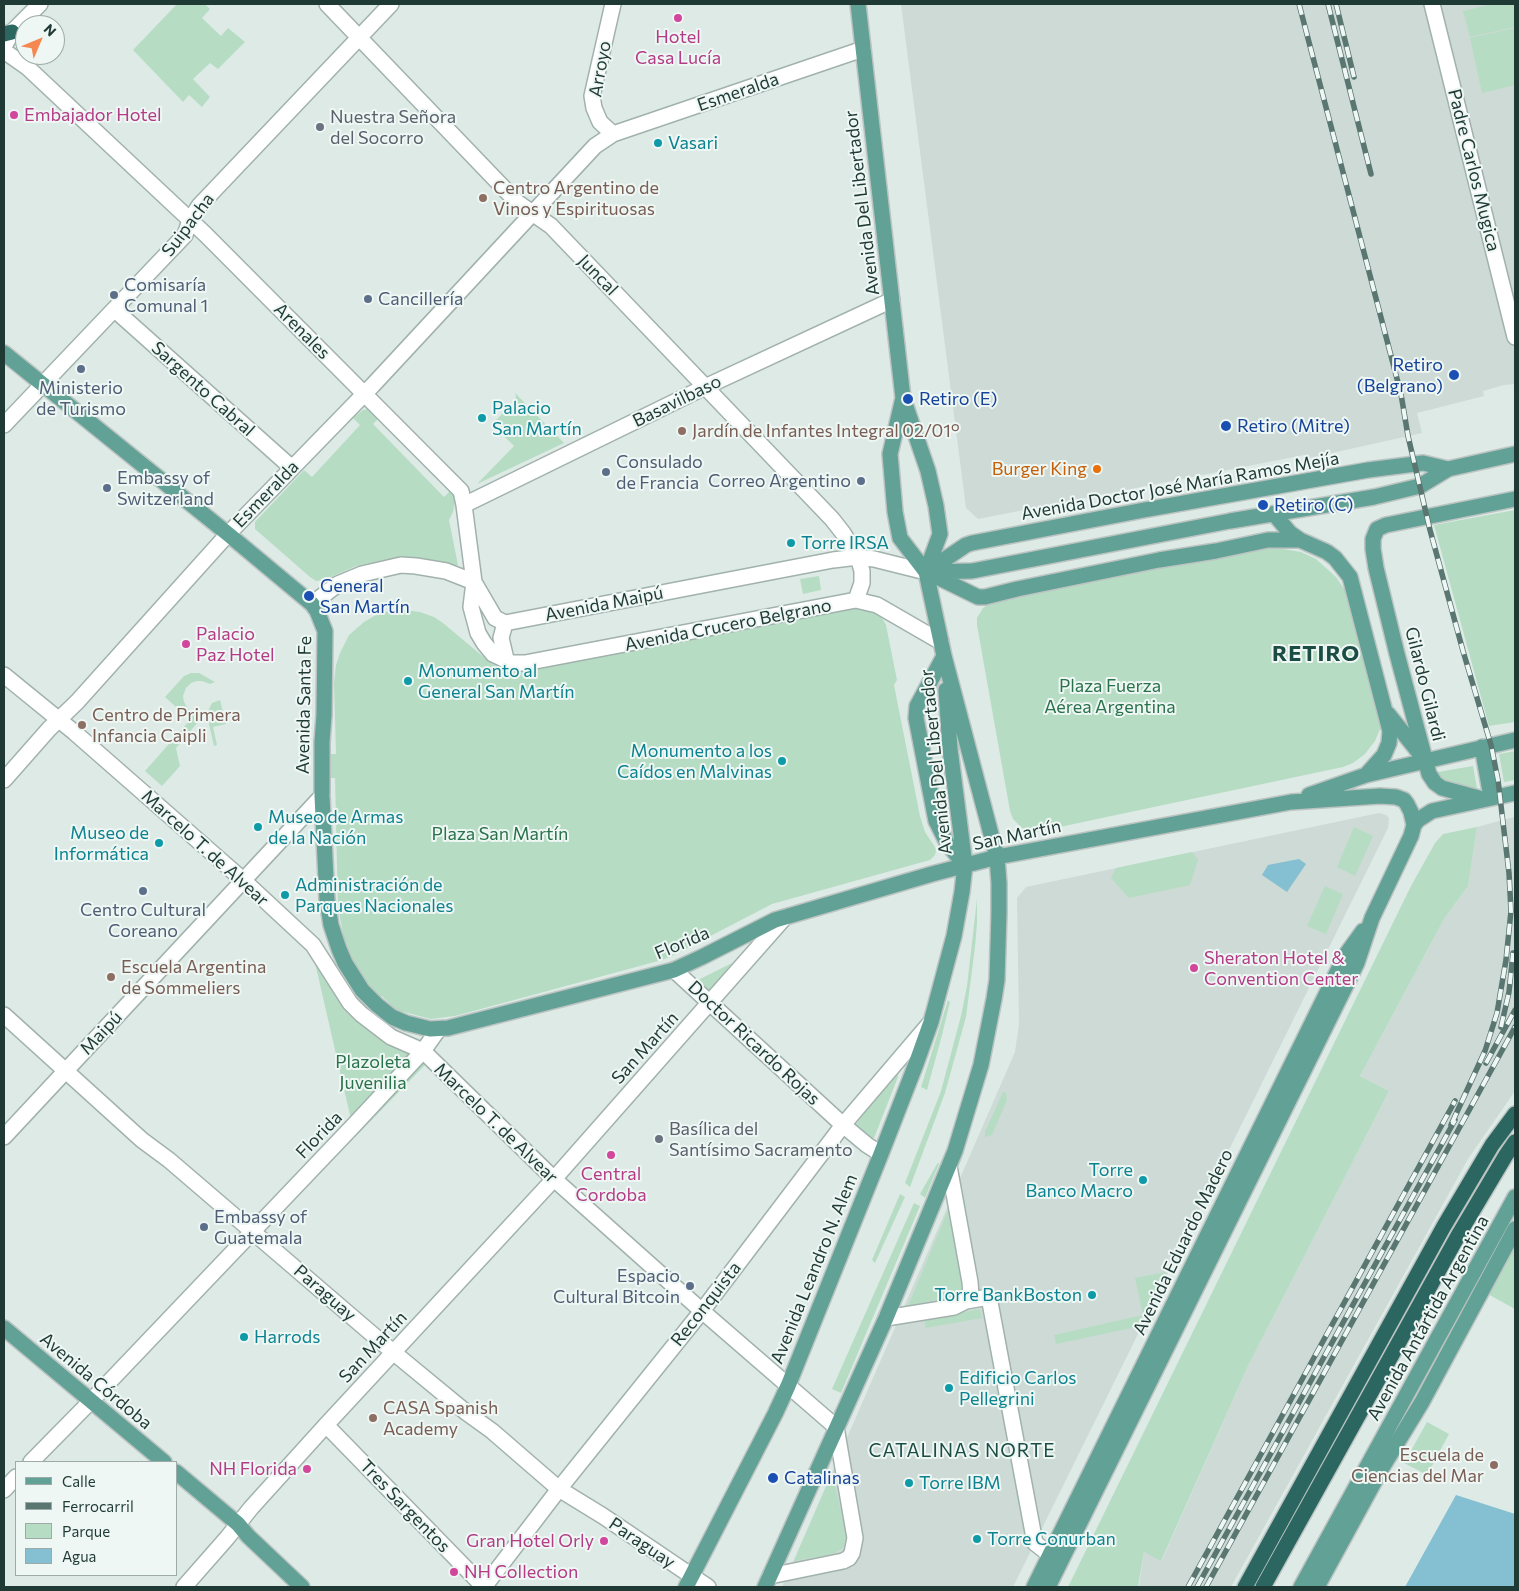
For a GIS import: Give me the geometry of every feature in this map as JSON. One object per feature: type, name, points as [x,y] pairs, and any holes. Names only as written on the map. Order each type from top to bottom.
[{"type":"highway","points":[[1244,1587],[1444,1226],[1492,1145],[1515,1114]]},
{"type":"highway","points":[[1263,1587],[1460,1234],[1515,1142]]},
{"type":"main road","name":"Avenida Del Libertador","points":[[858,4],[903,398],[928,471],[940,534],[926,572]]},
{"type":"main road","name":"Avenida Santa Fe","points":[[4,353],[312,604],[321,618],[325,630],[322,796],[329,915],[334,937],[345,963],[362,990],[377,1005],[406,1023],[438,1030]]},
{"type":"main road","name":"Avenida Del Libertador","points":[[903,398],[890,454],[895,512],[900,538],[926,572],[942,649],[997,856]]},
{"type":"main road","name":"Avenida Doctor José María Ramos Mejía","points":[[926,572],[972,571],[1210,525],[1374,497],[1420,486],[1448,469],[1515,454]]},
{"type":"main road","name":"Avenida Doctor José María Ramos Mejía","points":[[926,572],[966,546],[981,542],[1144,510],[1368,470],[1423,463],[1448,469]]},
{"type":"main road","name":"Gilardo Gilardi","points":[[1425,760],[1376,568],[1373,549],[1374,534],[1377,529],[1386,525],[1515,499]]},
{"type":"main road","points":[[1258,543],[1271,528],[1274,514]]},
{"type":"main road","points":[[1274,514],[1290,533],[1300,540]]},
{"type":"main road","points":[[926,572],[978,597],[985,597],[1138,564],[1276,540],[1300,540]]},
{"type":"main road","name":"Gilardo Gilardi","points":[[1300,540],[1327,552],[1343,567],[1350,577],[1386,711],[1425,760]]},
{"type":"main road","name":"Avenida Del Libertador","points":[[942,649],[950,749],[965,865]]},
{"type":"main road","points":[[942,649],[917,706],[916,718],[936,821],[947,843],[965,865]]},
{"type":"main road","points":[[1366,775],[1381,760],[1389,744],[1390,730],[1386,711]]},
{"type":"main road","name":"San Martín","points":[[1291,802],[1366,775],[1515,740]]},
{"type":"main road","points":[[1482,747],[1487,798]]},
{"type":"main road","points":[[1425,760],[1432,778],[1439,787],[1449,791],[1487,798]]},
{"type":"main road","points":[[1414,825],[1432,811],[1515,793]]},
{"type":"main road","name":"San Martín","points":[[785,917],[997,856],[1291,802],[1380,796],[1396,797],[1404,800],[1407,804],[1414,825]]},
{"type":"main road","name":"Avenida Eduardo Madero","points":[[1048,1587],[1357,963],[1372,918],[1411,836],[1414,825]]},
{"type":"main road","points":[[768,1581],[886,1318],[964,1125],[987,1040],[994,999],[999,922],[997,856]]},
{"type":"main road","name":"Avenida Leandro N. Alem","points":[[689,1582],[788,1386],[882,1154],[931,1022],[954,936],[965,865]]},
{"type":"main road","name":"Florida","points":[[438,1030],[674,970],[759,927],[785,917]]},
{"type":"main road","name":"Avenida Eduardo Madero","points":[[1034,1587],[1344,956],[1372,918]]},
{"type":"main road","name":"Avenida Antártida Argentina","points":[[1302,1587],[1515,1197]]},
{"type":"main road","name":"Avenida Antártida Argentina","points":[[1318,1587],[1383,1466],[1422,1402],[1515,1229]]},
{"type":"main road","name":"Avenida Córdoba","points":[[4,1328],[163,1461]]},
{"type":"main road","points":[[178,1474],[238,1524],[248,1536],[302,1587]]},
{"type":"street","points":[[4,47],[8,33],[40,4]]},
{"type":"street","name":"Juncal","points":[[327,4],[518,203],[551,226],[832,519],[853,547],[858,557]]},
{"type":"street","name":"Suipacha","points":[[4,425],[185,235],[190,220],[199,206],[391,4]]},
{"type":"street","name":"Arroyo","points":[[613,4],[592,96],[594,108],[600,122],[613,134]]},
{"type":"street","name":"Padre Carlos Mugica","points":[[1432,4],[1515,337]]},
{"type":"street","name":"Esmeralda","points":[[613,134],[863,49]]},
{"type":"street","name":"Arenales","points":[[4,51],[27,67],[190,220],[461,491],[474,582],[471,607],[478,633],[484,643],[493,654],[506,659]]},
{"type":"street","points":[[532,212],[595,146],[613,134]]},
{"type":"street","name":"Esmeralda","points":[[4,780],[228,534],[364,393],[532,212]]},
{"type":"street","name":"Basavilbaso","points":[[464,505],[705,387],[892,300]]},
{"type":"street","name":"Sargento Cabral","points":[[115,310],[292,468]]},
{"type":"street","points":[[856,600],[862,583],[862,571],[858,557]]},
{"type":"street","name":"Avenida Maipú","points":[[505,624],[833,560],[858,557],[874,558],[926,572]]},
{"type":"street","points":[[312,604],[338,584],[362,574],[401,565],[446,572],[474,582],[495,618],[505,624],[501,638],[506,659]]},
{"type":"street","name":"Avenida Crucero Belgrano","points":[[506,659],[512,663],[525,663],[856,600],[877,605],[942,649]]},
{"type":"street","name":"Marcelo T. de Alvear","points":[[4,676],[60,720],[243,880],[313,944],[350,1003],[361,1014],[391,1037],[422,1051],[554,1179],[836,1427]]},
{"type":"street","name":"Maipú","points":[[4,1137],[322,796]]},
{"type":"street","name":"San Martín","points":[[184,1587],[326,1425],[554,1179],[785,917]]},
{"type":"street","name":"Doctor Ricardo Rojas","points":[[674,970],[843,1125],[867,1145],[882,1154]]},
{"type":"street","name":"Paraguay","points":[[4,1016],[142,1140],[169,1160],[393,1352],[467,1413],[492,1431],[558,1489],[603,1516],[689,1582],[708,1587]]},
{"type":"street","name":"Reconquista","points":[[484,1587],[558,1489],[702,1311],[843,1125],[931,1022]]},
{"type":"street","name":"Florida","points":[[32,1461],[355,1124],[422,1051],[438,1030]]},
{"type":"street","points":[[948,1166],[970,1282],[971,1295],[966,1301]]},
{"type":"street","points":[[886,1318],[954,1307],[966,1301],[989,1297],[1035,1543],[1050,1554]]},
{"type":"street","name":"Tres Sargentos","points":[[326,1425],[484,1587]]},
{"type":"street","points":[[768,1581],[843,1561],[852,1554],[855,1538],[836,1427]]},
{"type":"street","points":[[4,1490],[15,1478]]},
{"type":"shaded area","points":[[901,4],[1515,4],[1515,384],[1483,391],[1484,396],[1417,413],[1422,433],[1305,459],[1304,455],[978,519],[966,508]]},
{"type":"shaded area","points":[[1379,813],[1389,818],[1388,828],[1013,1587],[782,1587],[1015,1052],[1019,1024],[1017,898],[1026,887]]},
{"type":"shaded area","points":[[1514,817],[1515,1091],[1468,1159],[1231,1587],[1139,1587],[1144,1552],[1162,1560],[1248,1366],[1389,1091],[1360,1076],[1444,919],[1468,886],[1477,827]]},
{"type":"green space","points":[[177,4],[205,4],[210,9],[202,18],[221,36],[228,28],[245,42],[218,69],[210,63],[193,79],[210,97],[202,107],[189,95],[183,102],[133,50]]},
{"type":"green space","points":[[1493,4],[1515,4],[1515,27],[1470,37],[1463,11]]},
{"type":"green space","points":[[1515,28],[1515,85],[1482,93],[1470,38]]},
{"type":"green space","points":[[515,393],[564,443],[477,484],[514,446],[492,424],[506,410],[502,406],[514,404]]},
{"type":"green space","points":[[367,409],[381,416],[373,424],[444,497],[452,489],[456,496],[453,512],[449,520],[458,565],[449,566],[418,558],[384,560],[356,566],[324,580],[316,581],[255,529],[255,522],[304,470],[312,477],[360,425],[353,418]]},
{"type":"green space","points":[[1515,510],[1515,722],[1489,726],[1434,525]]},
{"type":"green space","name":"Plaza Fuerza Aérea Argentina","points":[[1272,547],[1301,552],[1316,559],[1336,577],[1348,595],[1382,724],[1375,741],[1365,754],[1353,763],[1343,767],[1036,832],[1022,828],[1013,819],[1010,811],[977,625],[977,618],[983,608],[996,599]]},
{"type":"green space","points":[[819,576],[821,590],[803,594],[800,579]]},
{"type":"green space","name":"Plaza San Martín","points":[[856,605],[880,614],[886,625],[897,680],[894,685],[920,816],[925,832],[936,851],[930,860],[772,904],[662,960],[455,1016],[431,1019],[396,1010],[382,996],[377,1000],[361,985],[366,980],[354,962],[344,938],[338,908],[335,778],[326,778],[326,754],[336,754],[334,683],[336,665],[349,635],[364,622],[389,611],[420,612],[434,617],[443,623],[492,664],[515,671],[694,639]]},
{"type":"green space","points":[[191,673],[199,673],[215,682],[210,684],[197,681],[191,683],[186,688],[183,696],[184,702],[189,710],[196,714],[198,722],[176,748],[180,766],[162,786],[145,771],[190,720],[165,697],[184,676]]},
{"type":"green space","points":[[220,700],[226,724],[213,727],[217,745],[214,746],[207,715],[212,703]]},
{"type":"green space","points":[[1515,751],[1515,780],[1504,782],[1499,754]]},
{"type":"green space","points":[[1473,766],[1477,788],[1461,790],[1442,781],[1438,772]]},
{"type":"green space","points":[[1354,827],[1373,836],[1355,876],[1337,867]]},
{"type":"green space","points":[[1477,827],[1468,886],[1444,919],[1360,1076],[1389,1091],[1248,1366],[1161,1561],[1144,1552],[1138,1587],[1068,1587],[1411,886],[1435,843],[1443,834]]},
{"type":"green space","points":[[1192,852],[1198,860],[1190,885],[1129,898],[1111,878],[1116,868]]},
{"type":"green space","points":[[1325,886],[1343,894],[1326,934],[1307,926]]},
{"type":"green space","points":[[977,899],[975,947],[966,1017],[945,1093],[910,1187],[905,1183],[941,1091],[961,1016],[967,986]]},
{"type":"green space","name":"Plazoleta Juvenilia","points":[[313,954],[363,1025],[426,1064],[355,1137]]},
{"type":"green space","points":[[732,963],[706,996],[696,981]]},
{"type":"green space","points":[[948,1000],[950,1002],[927,1090],[921,1087]]},
{"type":"green space","points":[[897,1073],[898,1077],[872,1140],[856,1127],[856,1124],[894,1074]]},
{"type":"green space","points":[[1003,1092],[1006,1093],[1007,1100],[992,1135],[985,1137],[985,1132]]},
{"type":"green space","points":[[939,1163],[925,1198],[920,1194]]},
{"type":"green space","points":[[900,1194],[905,1197],[875,1263],[872,1260]]},
{"type":"green space","points":[[914,1203],[920,1206],[841,1393],[832,1389]]},
{"type":"green space","points":[[949,1208],[963,1285],[961,1293],[908,1306]]},
{"type":"green space","points":[[1515,1240],[1515,1309],[1486,1293]]},
{"type":"green space","points":[[1166,1272],[1141,1326],[1056,1344],[1054,1335],[1143,1315],[1135,1278]]},
{"type":"green space","points":[[980,1309],[982,1318],[926,1328],[924,1320]]},
{"type":"green space","points":[[1427,1422],[1449,1434],[1427,1475],[1404,1463]]},
{"type":"green space","points":[[832,1473],[847,1537],[843,1548],[833,1554],[794,1561]]},
{"type":"water","points":[[1299,859],[1306,864],[1287,892],[1262,875],[1268,865]]},
{"type":"water","points":[[1456,1495],[1515,1514],[1515,1587],[1405,1587]]},
{"type":"railway","points":[[1299,4],[1401,394],[1408,436],[1430,530],[1491,745],[1498,780],[1509,873],[1511,911],[1506,960],[1497,1013],[1485,1051],[1451,1125]]},
{"type":"railway","points":[[1328,4],[1371,174]]},
{"type":"railway","points":[[1336,4],[1354,77]]},
{"type":"railway","points":[[1501,1027],[1509,992],[1513,953]]},
{"type":"railway","points":[[1486,1063],[1515,1010]]},
{"type":"railway","points":[[1206,1587],[1515,1027]]},
{"type":"railway","points":[[1188,1587],[1455,1101]]},
{"type":"railway","points":[[1197,1587],[1455,1120]]},
{"type":"place","name":"Hotel Casa Lucía","points":[[678,18]]},
{"type":"place","name":"Embajador Hotel","points":[[14,115]]},
{"type":"place","name":"Nuestra Señora del Socorro","points":[[320,127]]},
{"type":"place","name":"Vasari","points":[[658,143]]},
{"type":"place","name":"Centro Argentino de Vinos y Espirituosas","points":[[483,198]]},
{"type":"place","name":"Comisaría Comunal 1","points":[[114,295]]},
{"type":"place","name":"Cancillería","points":[[368,299]]},
{"type":"place","name":"Ministerio de Turismo","points":[[81,369]]},
{"type":"place","name":"Retiro (Belgrano)","points":[[1454,375]]},
{"type":"place","name":"Retiro (E)","points":[[908,399]]},
{"type":"place","name":"Palacio San Martín","points":[[482,418]]},
{"type":"place","name":"Retiro (Mitre)","points":[[1226,426]]},
{"type":"place","name":"Jardín de Infantes Integral 02/01°","points":[[682,431]]},
{"type":"place","name":"Burger King","points":[[1097,469]]},
{"type":"place","name":"Consulado de Francia","points":[[606,472]]},
{"type":"place","name":"Correo Argentino","points":[[861,481]]},
{"type":"place","name":"Embassy of Switzerland","points":[[107,488]]},
{"type":"place","name":"Retiro (C)","points":[[1263,505]]},
{"type":"place","name":"Torre IRSA","points":[[791,543]]},
{"type":"place","name":"General San Martín","points":[[309,596]]},
{"type":"place","name":"Palacio Paz Hotel","points":[[186,644]]},
{"type":"place","name":"Monumento al General San Martín","points":[[408,681]]},
{"type":"place","name":"Centro de Primera Infancia Caipli","points":[[82,725]]},
{"type":"place","name":"Monumento a los Caídos en Malvinas","points":[[782,761]]},
{"type":"place","name":"Museo de Armas de la Nación","points":[[258,827]]},
{"type":"place","name":"Museo de Informática","points":[[159,843]]},
{"type":"place","name":"Centro Cultural Coreano","points":[[143,891]]},
{"type":"place","name":"Administración de Parques Nacionales","points":[[285,895]]},
{"type":"place","name":"Sheraton Hotel & Convention Center","points":[[1194,968]]},
{"type":"place","name":"Escuela Argentina de Sommeliers","points":[[111,977]]},
{"type":"place","name":"Basílica del Santísimo Sacramento","points":[[659,1139]]},
{"type":"place","name":"Central Cordoba","points":[[611,1155]]},
{"type":"place","name":"Torre Banco Macro","points":[[1143,1180]]},
{"type":"place","name":"Embassy of Guatemala","points":[[204,1227]]},
{"type":"place","name":"Espacio Cultural Bitcoin","points":[[690,1286]]},
{"type":"place","name":"Torre BankBoston","points":[[1092,1295]]},
{"type":"place","name":"Harrods","points":[[244,1337]]},
{"type":"place","name":"Edificio Carlos Pellegrini","points":[[949,1388]]},
{"type":"place","name":"CASA Spanish Academy","points":[[373,1418]]},
{"type":"place","name":"Escuela de Ciencias del Mar","points":[[1494,1465]]},
{"type":"place","name":"NH Florida","points":[[307,1469]]},
{"type":"place","name":"Catalinas","points":[[773,1478]]},
{"type":"place","name":"Torre IBM","points":[[909,1483]]},
{"type":"place","name":"Torre Conurban","points":[[977,1539]]},
{"type":"place","name":"Gran Hotel Orly","points":[[604,1541]]},
{"type":"place","name":"NH Collection","points":[[454,1572]]},
{"type":"district","name":"RETIRO","points":[[1316,654]]},
{"type":"district","name":"CATALINAS NORTE","points":[[962,1451]]}]
